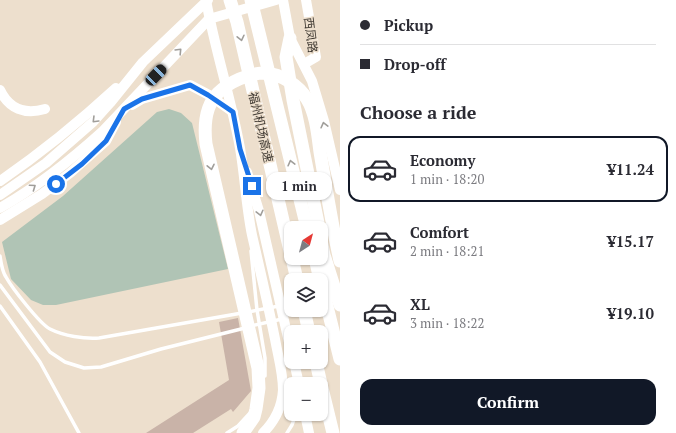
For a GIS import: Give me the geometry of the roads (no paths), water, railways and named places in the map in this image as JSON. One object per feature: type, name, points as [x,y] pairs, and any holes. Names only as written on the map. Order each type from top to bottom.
[{"type":"highway","name":"福州机场高速","points":[[230,0],[237,22],[284,225]]},
{"type":"highway","name":"福州机场高速","points":[[251,0],[306,221]]},
{"type":"highway","points":[[290,38],[286,57],[293,100],[318,221]]},
{"type":"highway","points":[[243,433],[254,417],[259,388],[258,374],[249,328],[226,237],[206,144],[204,129],[208,109],[217,93],[246,76],[265,73],[284,78],[300,89],[308,100],[314,121],[340,261]]},
{"type":"highway","points":[[327,265],[340,304]]},
{"type":"highway","points":[[328,310],[340,359]]},
{"type":"highway","points":[[328,413],[333,433]]},
{"type":"main road","points":[[207,0],[209,19],[233,112],[240,149],[247,212],[282,375],[282,398],[277,413],[263,433]]},
{"type":"main road","points":[[0,181],[59,138],[100,103],[207,0]]},
{"type":"main road","points":[[0,208],[37,184],[73,157],[103,131],[209,19],[276,0]]},
{"type":"main road","points":[[283,0],[290,38],[312,81],[324,122],[340,190]]},
{"type":"main road","name":"西凤路","points":[[304,64],[316,57],[306,0]]},
{"type":"main road","points":[[0,195],[46,163],[93,122],[143,62]]},
{"type":"main road","points":[[0,220],[51,188],[90,156],[106,141],[124,109],[142,99],[190,85],[233,112]]},
{"type":"main road","points":[[0,90],[8,102],[23,111],[30,112],[45,109]]},
{"type":"main road","points":[[240,149],[259,211],[285,325]]},
{"type":"main road","points":[[306,421],[308,432]]},
{"type":"lane","points":[[247,212],[257,310],[265,358],[264,378]]},
{"type":"lane","points":[[0,256],[6,278],[39,320],[50,328],[64,334],[88,338],[99,338],[280,306]]},
{"type":"lane","points":[[0,285],[50,352],[65,362],[84,368],[101,367],[161,349],[283,318]]},
{"type":"lane","points":[[0,306],[40,362],[79,433]]},
{"type":"lane","points":[[227,433],[238,426],[250,413],[264,384]]},
{"type":"lane","points":[[287,433],[293,421]]}]
